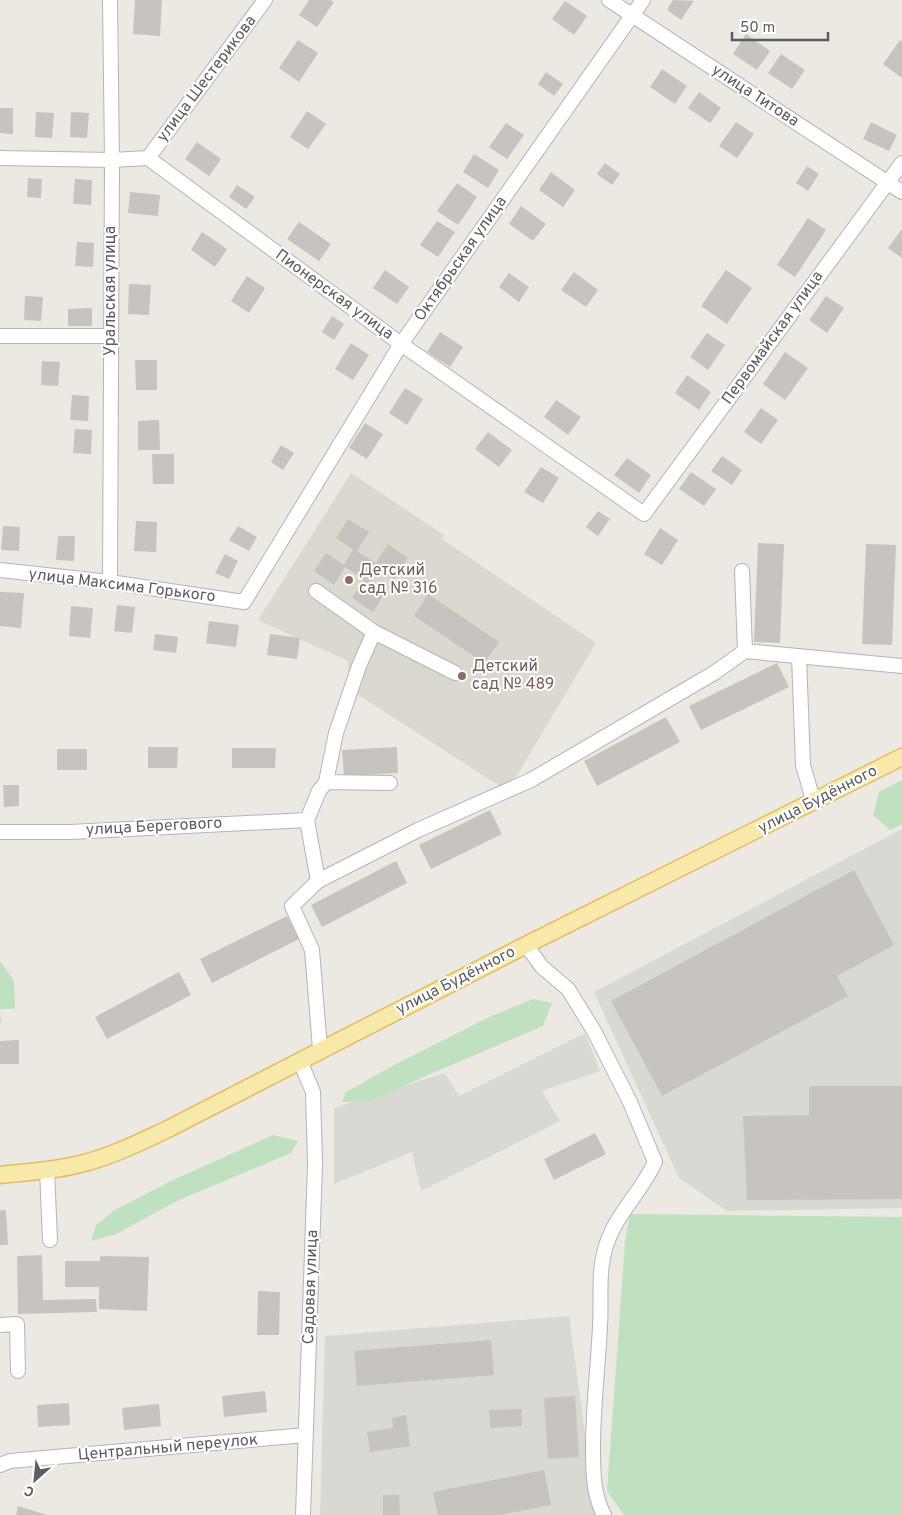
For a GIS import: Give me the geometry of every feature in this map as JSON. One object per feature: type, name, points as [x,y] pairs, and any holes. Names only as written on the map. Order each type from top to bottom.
[{"type":"main road","name":"улица Будённого","points":[[0,1175],[81,1164],[119,1152],[166,1130],[526,945],[814,803],[902,757]]},
{"type":"street","name":"Уральская улица","points":[[110,0],[112,160],[110,582]]},
{"type":"street","name":"улица Шестерикова","points":[[148,158],[265,0]]},
{"type":"street","name":"улица Титова","points":[[609,0],[902,192]]},
{"type":"street","name":"Октябрьская улица","points":[[244,602],[401,344],[643,0]]},
{"type":"street","points":[[0,158],[112,160],[148,158]]},
{"type":"street","name":"Пионерская улица","points":[[148,158],[401,344],[644,514]]},
{"type":"street","name":"Первомайская улица","points":[[644,514],[902,163]]},
{"type":"street","points":[[0,336],[111,336]]},
{"type":"street","name":"улица Максима Горького","points":[[0,570],[110,582],[244,602]]},
{"type":"street","points":[[742,571],[745,651]]},
{"type":"street","points":[[316,591],[374,632],[455,673]]},
{"type":"street","points":[[318,880],[307,820],[319,791],[326,782],[336,733],[358,666],[374,632]]},
{"type":"street","points":[[320,1050],[312,950],[292,906],[318,880],[418,830],[531,780],[714,673],[745,651],[902,666]]},
{"type":"street","points":[[799,656],[803,764],[814,803]]},
{"type":"street","points":[[326,782],[390,782]]},
{"type":"street","name":"улица Берегового","points":[[0,832],[70,832],[307,820]]},
{"type":"street","points":[[526,945],[542,967],[568,989],[594,1031],[630,1102],[655,1162],[648,1178],[614,1224],[606,1244],[600,1270],[600,1325],[593,1422],[593,1476],[597,1503],[604,1515]]},
{"type":"street","name":"Садовая улица","points":[[300,1061],[313,1092],[315,1164],[303,1515]]},
{"type":"street","points":[[46,1170],[50,1240]]},
{"type":"street","points":[[0,1324],[16,1324],[18,1371]]},
{"type":"street","name":"Центральный переулок","points":[[0,1465],[10,1461],[306,1435]]},
{"type":"shaded area","name":"Детский сад № 489","points":[[351,473],[444,535],[442,539],[596,643],[513,782],[501,787],[349,689],[348,661],[258,620]]},
{"type":"shaded area","points":[[902,829],[902,1208],[727,1211],[679,1178],[594,992]]},
{"type":"shaded area","points":[[585,1033],[600,1071],[542,1091],[560,1121],[421,1191],[412,1152],[334,1184],[334,1108],[445,1073],[459,1096]]},
{"type":"shaded area","points":[[569,1316],[596,1515],[320,1515],[325,1336]]},
{"type":"green space","points":[[902,780],[902,824],[890,830],[873,815],[879,792]]},
{"type":"green space","points":[[0,961],[14,981],[15,1009],[0,1009]]},
{"type":"green space","points":[[533,999],[552,1003],[543,1026],[370,1102],[342,1102],[346,1092],[398,1063],[489,1017]]},
{"type":"green space","points":[[273,1135],[298,1141],[291,1153],[179,1200],[116,1234],[91,1241],[96,1225],[115,1210],[171,1181]]},
{"type":"green space","points":[[630,1214],[902,1217],[902,1515],[624,1515],[607,1491],[625,1242]]},
{"type":"building","points":[[135,0],[162,0],[160,36],[133,34]]},
{"type":"building","points":[[309,0],[330,0],[334,2],[317,27],[299,15]]},
{"type":"building","points":[[673,0],[694,1],[681,20],[667,10]]},
{"type":"building","points":[[565,1],[587,16],[574,35],[552,19]]},
{"type":"building","points":[[746,34],[770,51],[757,70],[733,54]]},
{"type":"building","points":[[298,40],[318,53],[299,82],[279,68]]},
{"type":"building","points":[[900,40],[902,42],[902,78],[883,64]]},
{"type":"building","points":[[781,54],[805,70],[792,89],[768,73]]},
{"type":"building","points":[[662,69],[687,86],[675,104],[650,87]]},
{"type":"building","points":[[546,72],[563,84],[554,96],[538,84]]},
{"type":"building","points":[[699,92],[721,108],[710,123],[688,108]]},
{"type":"building","points":[[0,108],[13,108],[13,134],[0,133]]},
{"type":"building","points":[[307,111],[326,124],[308,149],[290,137]]},
{"type":"building","points":[[36,112],[54,113],[52,138],[35,137]]},
{"type":"building","points":[[71,112],[89,113],[87,138],[70,137]]},
{"type":"building","points":[[736,122],[754,134],[737,158],[719,146]]},
{"type":"building","points":[[871,122],[897,135],[889,151],[863,139]]},
{"type":"building","points":[[506,123],[524,135],[507,159],[489,147]]},
{"type":"building","points":[[197,142],[221,159],[209,176],[185,159]]},
{"type":"building","points":[[474,154],[499,170],[488,188],[463,172]]},
{"type":"building","points":[[605,163],[620,174],[612,185],[597,174]]},
{"type":"building","points":[[807,166],[819,174],[808,191],[796,183]]},
{"type":"building","points":[[551,172],[575,190],[563,207],[539,190]]},
{"type":"building","points":[[28,178],[42,179],[41,198],[27,197]]},
{"type":"building","points":[[75,179],[92,180],[91,205],[73,204]]},
{"type":"building","points":[[457,183],[477,197],[458,225],[437,211]]},
{"type":"building","points":[[237,185],[255,197],[246,209],[229,197]]},
{"type":"building","points":[[130,192],[160,195],[158,216],[128,213]]},
{"type":"building","points":[[521,206],[546,224],[533,241],[509,224]]},
{"type":"building","points":[[808,218],[826,230],[795,277],[777,265]]},
{"type":"building","points":[[437,221],[455,232],[438,257],[420,245]]},
{"type":"building","points":[[299,222],[331,244],[319,261],[287,239]]},
{"type":"building","points":[[902,229],[902,258],[888,248]]},
{"type":"building","points":[[202,232],[227,249],[215,267],[191,250]]},
{"type":"building","points":[[77,242],[94,243],[93,267],[75,266]]},
{"type":"building","points":[[385,270],[409,287],[397,304],[373,288]]},
{"type":"building","points":[[726,270],[752,288],[727,324],[701,306]]},
{"type":"building","points":[[574,272],[598,290],[586,307],[561,290]]},
{"type":"building","points":[[509,273],[529,287],[519,302],[499,287]]},
{"type":"building","points":[[247,276],[265,288],[249,313],[231,301]]},
{"type":"building","points":[[129,284],[151,285],[149,315],[128,314]]},
{"type":"building","points":[[25,296],[43,297],[41,321],[24,320]]},
{"type":"building","points":[[826,296],[844,308],[827,333],[809,320]]},
{"type":"building","points":[[92,308],[92,326],[68,326],[68,309]]},
{"type":"building","points":[[332,316],[344,324],[334,340],[322,332]]},
{"type":"building","points":[[440,332],[463,347],[450,367],[427,352]]},
{"type":"building","points":[[707,333],[725,345],[708,370],[690,357]]},
{"type":"building","points":[[351,343],[369,355],[353,380],[335,369]]},
{"type":"building","points":[[785,352],[808,368],[785,400],[763,384]]},
{"type":"building","points":[[135,360],[157,360],[157,390],[136,390]]},
{"type":"building","points":[[42,361],[60,362],[58,386],[41,385]]},
{"type":"building","points":[[687,375],[711,392],[699,410],[675,393]]},
{"type":"building","points":[[405,388],[423,399],[407,425],[389,413]]},
{"type":"building","points":[[72,395],[89,396],[88,421],[70,420]]},
{"type":"building","points":[[556,400],[581,417],[568,435],[544,417]]},
{"type":"building","points":[[761,408],[778,420],[761,444],[744,432]]},
{"type":"building","points":[[159,420],[160,450],[138,450],[138,421]]},
{"type":"building","points":[[365,423],[383,434],[367,459],[349,448]]},
{"type":"building","points":[[75,429],[92,430],[91,454],[73,453]]},
{"type":"building","points":[[488,432],[512,450],[499,467],[475,449]]},
{"type":"building","points":[[281,445],[294,453],[283,470],[271,462]]},
{"type":"building","points":[[152,454],[174,454],[174,484],[153,484]]},
{"type":"building","points":[[722,456],[742,470],[732,485],[711,471]]},
{"type":"building","points":[[627,458],[651,475],[639,493],[614,475]]},
{"type":"building","points":[[541,467],[559,478],[543,503],[524,492]]},
{"type":"building","points":[[691,472],[716,489],[704,506],[679,489]]},
{"type":"building","points":[[598,511],[610,519],[598,536],[586,527]]},
{"type":"building","points":[[348,519],[369,532],[357,551],[376,563],[388,544],[408,558],[394,579],[377,568],[369,580],[386,591],[373,612],[352,598],[364,579],[345,567],[334,585],[314,571],[326,553],[344,565],[353,550],[336,538]]},
{"type":"building","points":[[136,521],[157,522],[156,552],[134,551]]},
{"type":"building","points":[[3,526],[20,527],[19,551],[1,550]]},
{"type":"building","points":[[238,526],[257,537],[249,551],[229,540]]},
{"type":"building","points":[[660,528],[678,540],[662,565],[644,554]]},
{"type":"building","points":[[58,536],[75,536],[74,561],[56,560]]},
{"type":"building","points":[[758,543],[784,544],[780,643],[754,642]]},
{"type":"building","points":[[866,544],[896,545],[892,645],[862,644]]},
{"type":"building","points":[[225,554],[238,561],[229,579],[215,573]]},
{"type":"building","points":[[0,592],[24,593],[21,628],[0,626]]},
{"type":"building","points":[[428,594],[499,642],[484,663],[414,616]]},
{"type":"building","points":[[117,605],[135,607],[132,633],[114,631]]},
{"type":"building","points":[[71,606],[93,608],[90,638],[69,636]]},
{"type":"building","points":[[209,621],[239,625],[236,647],[206,643]]},
{"type":"building","points":[[155,634],[178,637],[176,653],[153,650]]},
{"type":"building","points":[[270,634],[300,638],[297,659],[267,655]]},
{"type":"building","points":[[777,663],[789,687],[701,730],[689,706]]},
{"type":"building","points":[[666,717],[680,742],[597,786],[584,761]]},
{"type":"building","points":[[148,747],[178,747],[177,768],[148,768]]},
{"type":"building","points":[[397,747],[398,773],[344,776],[342,750]]},
{"type":"building","points":[[232,748],[276,748],[275,768],[232,768]]},
{"type":"building","points":[[57,749],[87,749],[87,770],[57,770]]},
{"type":"building","points":[[3,785],[19,785],[19,806],[4,807]]},
{"type":"building","points":[[490,810],[502,834],[431,869],[419,845]]},
{"type":"building","points":[[396,861],[407,883],[322,927],[311,905]]},
{"type":"building","points":[[854,870],[894,945],[837,976],[848,996],[662,1096],[611,1001]]},
{"type":"building","points":[[287,916],[299,939],[212,983],[200,959]]},
{"type":"building","points":[[179,972],[191,995],[107,1039],[95,1017]]},
{"type":"building","points":[[19,1040],[19,1064],[0,1064],[0,1041]]},
{"type":"building","points":[[809,1086],[902,1086],[902,1199],[747,1200],[743,1116],[809,1115]]},
{"type":"building","points":[[595,1133],[606,1154],[554,1180],[544,1159]]},
{"type":"building","points":[[0,1210],[6,1210],[8,1245],[0,1245]]},
{"type":"building","points":[[42,1255],[43,1300],[96,1299],[97,1312],[18,1314],[17,1256]]},
{"type":"building","points":[[100,1256],[149,1257],[147,1311],[99,1309],[99,1287],[65,1287],[65,1261],[100,1261]]},
{"type":"building","points":[[258,1291],[280,1292],[279,1335],[257,1335]]},
{"type":"building","points":[[491,1340],[494,1375],[357,1386],[354,1351]]},
{"type":"building","points":[[265,1391],[267,1412],[224,1417],[222,1396]]},
{"type":"building","points":[[575,1396],[579,1457],[548,1459],[544,1398]]},
{"type":"building","points":[[69,1403],[70,1425],[38,1427],[37,1405]]},
{"type":"building","points":[[159,1404],[161,1426],[124,1430],[122,1408]]},
{"type":"building","points":[[522,1409],[522,1426],[490,1428],[489,1410]]},
{"type":"building","points":[[406,1415],[410,1446],[370,1452],[367,1432],[393,1428],[392,1418]]},
{"type":"building","points":[[544,1470],[551,1505],[499,1515],[438,1515],[433,1492]]},
{"type":"building","points":[[383,1495],[399,1495],[400,1515],[383,1515]]},
{"type":"building","points":[[18,1506],[47,1515],[16,1515]]},
{"type":"place","name":"Детский сад № 316","points":[[349,580]]},
{"type":"place","name":"Детский сад № 489","points":[[462,676]]}]
